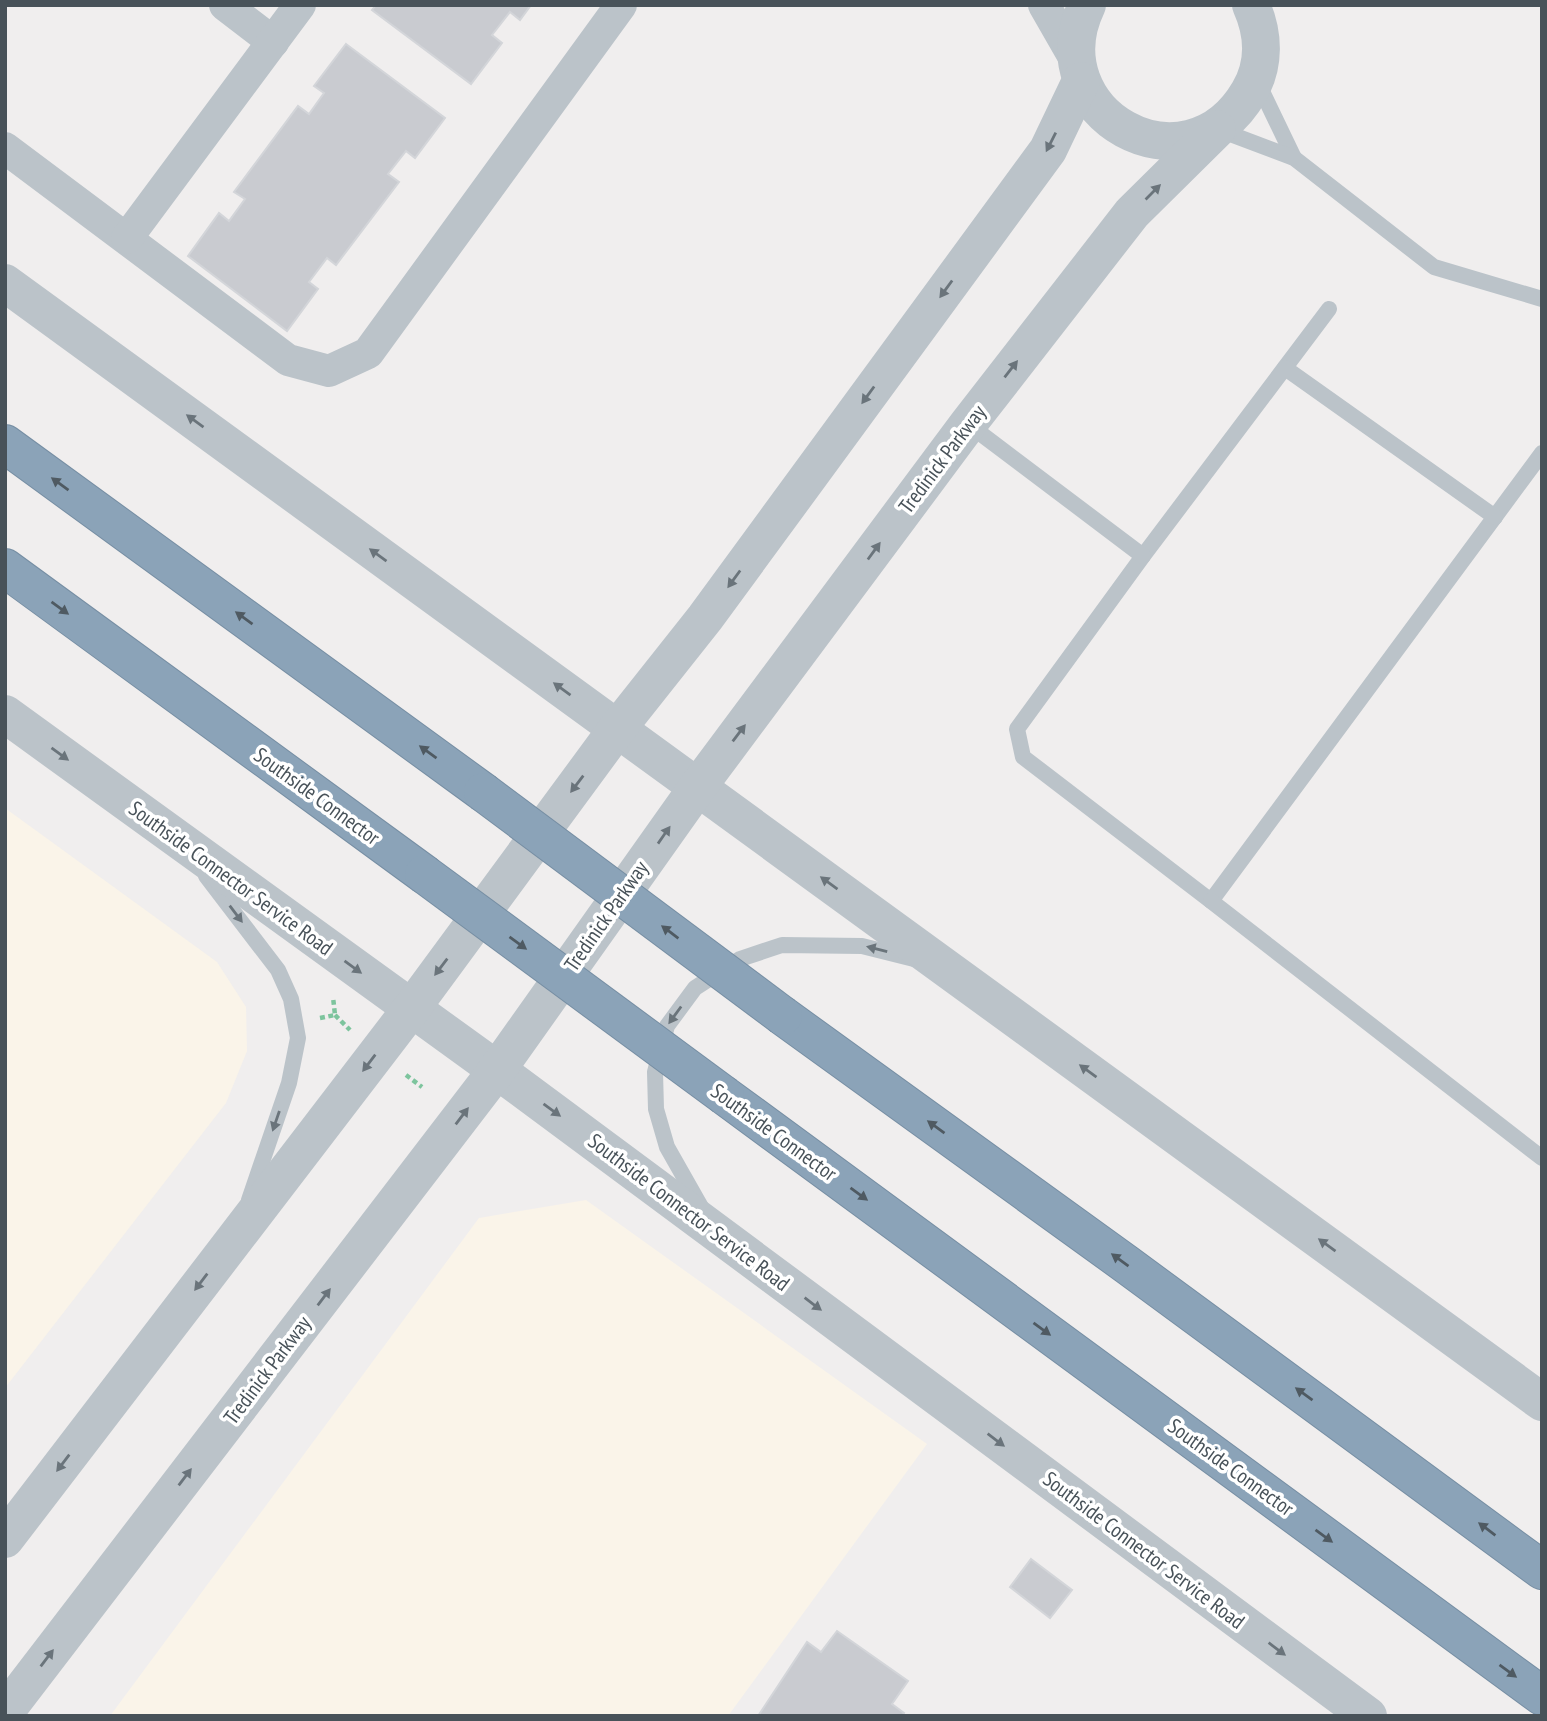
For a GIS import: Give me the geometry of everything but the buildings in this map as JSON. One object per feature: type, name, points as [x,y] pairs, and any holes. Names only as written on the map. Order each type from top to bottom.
[{"type":"highway","points":[[5,443],[1542,1570]]},
{"type":"highway","name":"Southside Connector","points":[[5,568],[1542,1696]]},
{"type":"street","points":[[225,5],[273,42]]},
{"type":"street","points":[[127,238],[300,5]]},
{"type":"street","points":[[5,148],[288,360],[330,371],[368,353],[621,5]]},
{"type":"street","points":[[1044,5],[1094,105],[1114,124],[1139,137],[1165,142],[1192,139],[1217,129]]},
{"type":"street","points":[[5,1539],[411,1009],[617,729],[713,607],[1048,150],[1080,73],[1076,43],[1080,19],[1087,5]]},
{"type":"street","points":[[1252,6],[1261,43],[1256,80]]},
{"type":"street","name":"Tredinick Parkway","points":[[5,1712],[497,1070],[697,788],[968,424],[1132,213],[1241,106],[1256,80]]},
{"type":"street","points":[[5,283],[1542,1402]]},
{"type":"street","name":"Southside Connector Service Road","points":[[5,714],[497,1070],[1368,1716]]},
{"type":"lane","points":[[1256,80],[1294,158]]},
{"type":"lane","points":[[1217,129],[1294,158],[1434,267],[1542,299]]},
{"type":"lane","points":[[1329,309],[1017,729],[1023,757],[1542,1157]]},
{"type":"lane","points":[[1285,368],[1495,517]]},
{"type":"lane","points":[[968,424],[1143,556]]},
{"type":"lane","points":[[1211,901],[1542,453]]},
{"type":"lane","points":[[179,840],[278,970],[291,999],[298,1038],[289,1083],[238,1234]]},
{"type":"lane","points":[[715,1231],[667,1147],[656,1109],[655,1072],[667,1026],[695,988],[740,960],[782,945],[862,946],[943,966]]},
{"type":"path","points":[[332,989],[335,1015],[354,1032]]},
{"type":"path","points":[[318,1019],[335,1015]]},
{"type":"shaded area","points":[[5,808],[217,962],[246,1007],[247,1051],[226,1103],[5,1388]]},
{"type":"shaded area","points":[[586,1200],[927,1444],[728,1716],[110,1716],[479,1218]]}]
